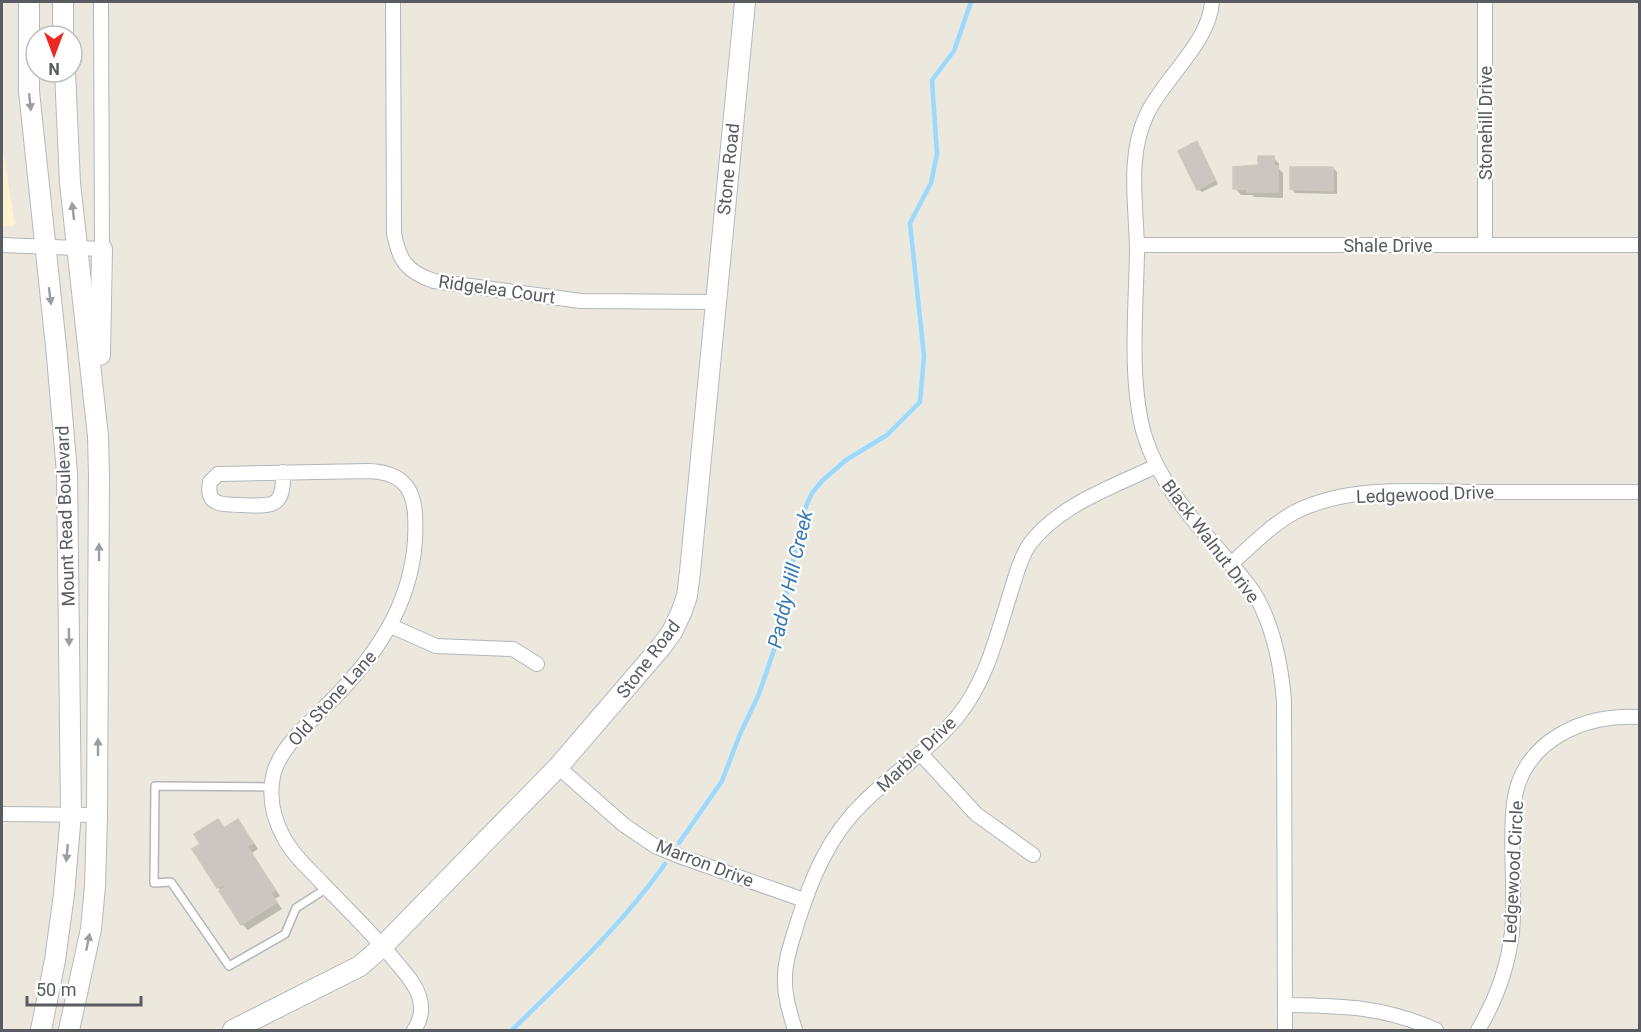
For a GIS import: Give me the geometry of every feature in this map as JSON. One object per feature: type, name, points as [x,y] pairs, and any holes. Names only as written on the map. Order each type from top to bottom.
[{"type":"main road","name":"Mount Read Boulevard","points":[[29,2],[29,91],[67,473],[71,814],[64,894],[41,1030]]},
{"type":"main road","points":[[63,2],[63,24]]},
{"type":"main road","name":"Stone Road","points":[[233,1030],[360,966],[383,946],[558,767],[672,632],[687,596],[745,2]]},
{"type":"main road","name":"Mount Read Boulevard","points":[[66,84],[70,183],[98,436],[98,815],[95,886],[91,929],[69,1030]]},
{"type":"main road","points":[[98,436],[102,249]]},
{"type":"main road","points":[[76,999],[79,1030]]},
{"type":"street","points":[[2,245],[102,249],[101,2]]},
{"type":"street","name":"Ridgelea Court","points":[[393,2],[394,233],[397,250],[403,262],[411,270],[434,281],[581,301],[715,302]]},
{"type":"street","name":"Black Walnut Drive","points":[[1212,2],[1205,25],[1195,43],[1156,97],[1139,134],[1133,180],[1137,245],[1137,398],[1144,432],[1156,466],[1188,515],[1254,593],[1270,627],[1282,678],[1284,701],[1285,1030]]},
{"type":"street","name":"Stonehill Drive","points":[[1485,2],[1485,244]]},
{"type":"street","name":"Shale Drive","points":[[1137,245],[1640,245]]},
{"type":"street","name":"Marble Drive","points":[[795,1030],[784,978],[787,958],[804,900],[826,851],[844,824],[888,780],[921,754],[958,717],[978,688],[1028,546],[1071,508],[1156,466]]},
{"type":"street","name":"Old Stone Lane","points":[[283,472],[283,490],[276,501],[268,506],[224,504],[214,501],[209,493],[210,482],[218,474],[283,472],[382,471],[405,483],[415,505],[415,540],[405,587],[391,626],[360,671],[292,742],[275,769],[272,787],[273,808],[284,839],[293,852],[383,946],[411,981],[419,995],[422,1010],[414,1030]]},
{"type":"street","name":"Ledgewood Drive","points":[[1231,564],[1274,526],[1295,512],[1322,502],[1355,495],[1409,492],[1640,492]]},
{"type":"street","points":[[391,626],[435,646],[513,649],[537,664]]},
{"type":"street","name":"Ledgewood Circle","points":[[1478,1030],[1502,980],[1508,957],[1512,930],[1514,802],[1518,784],[1534,756],[1558,734],[1573,726],[1604,717],[1640,717]]},
{"type":"street","points":[[921,754],[976,813],[1033,855]]},
{"type":"street","name":"Marron Drive","points":[[558,767],[624,825],[655,846],[804,900]]},
{"type":"street","points":[[2,814],[98,815]]},
{"type":"street","points":[[1285,1005],[1349,1006],[1378,1010],[1436,1030]]},
{"type":"lane","points":[[272,787],[156,786],[154,883],[171,882],[229,966],[285,934],[296,908],[327,888]]},
{"type":"shaded area","points":[[2,144],[15,226],[2,226]]},
{"type":"building","points":[[1197,141],[1215,180],[1197,190],[1178,151]]},
{"type":"building","points":[[1258,156],[1274,156],[1274,166],[1278,166],[1278,192],[1247,192],[1247,189],[1233,189],[1233,167],[1258,165]]},
{"type":"building","points":[[1290,167],[1333,167],[1333,191],[1290,189]]},
{"type":"building","points":[[218,819],[224,828],[238,819],[253,843],[247,846],[275,890],[270,893],[277,902],[241,925],[219,891],[225,887],[224,884],[217,888],[192,849],[200,844],[194,834]]},
{"type":"waterway","name":"Paddy Hill Creek","points":[[679,843],[722,781],[740,734],[759,694],[776,644],[803,513],[812,493],[846,460],[887,435],[920,402],[924,356],[910,223],[931,183],[937,154],[932,80],[954,51],[971,2]]},
{"type":"waterway","name":"Paddy Hill Creek","points":[[512,1030],[573,971],[611,930],[665,864]]}]
